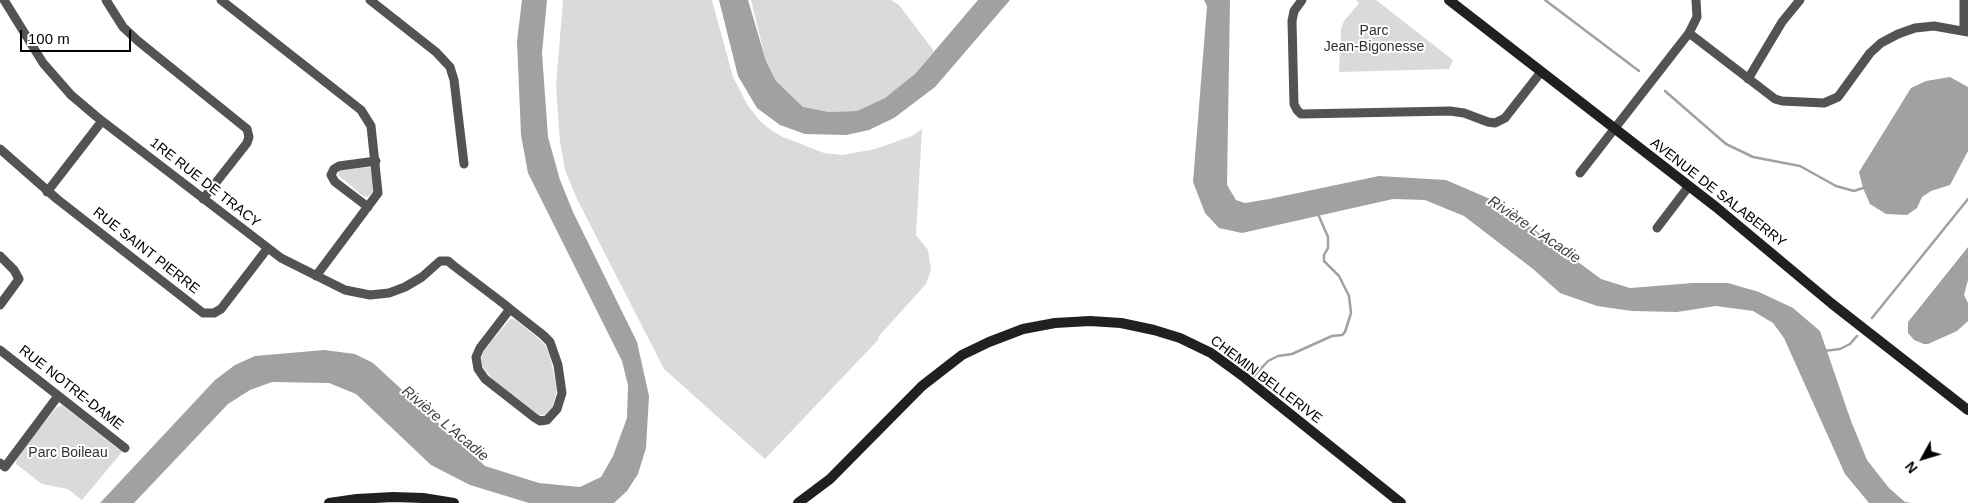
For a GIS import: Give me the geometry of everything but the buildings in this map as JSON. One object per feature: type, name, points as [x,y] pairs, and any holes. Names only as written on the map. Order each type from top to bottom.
[{"type":"street","name":"1RE RUE DE TRACY","points":[[4,0],[48,72],[71,95],[102,121],[281,258],[350,292],[376,295],[396,291],[410,285],[443,261],[450,263],[510,309]]},
{"type":"street","points":[[106,0],[123,27],[138,41],[247,129],[249,137],[247,143],[203,199]]},
{"type":"street","points":[[220,0],[364,112],[371,126],[379,191],[316,276]]},
{"type":"street","points":[[370,0],[436,52],[450,67],[454,80],[464,164]]},
{"type":"street","points":[[1302,0],[1294,11],[1292,22],[1294,106],[1301,114],[1450,110],[1495,123],[1507,116],[1541,72]]},
{"type":"street","name":"AVENUE DE SALABERRY","points":[[1449,0],[1736,222],[1855,322],[1968,410]]},
{"type":"street","points":[[1580,173],[1689,33],[1697,17],[1696,0]]},
{"type":"street","points":[[1748,79],[1782,22],[1800,0]]},
{"type":"street","points":[[1689,33],[1748,79],[1780,101],[1827,102],[1834,100],[1840,95],[1865,58],[1876,47],[1891,37],[1908,30],[1927,27],[1940,26],[1966,31],[1964,0]]},
{"type":"street","points":[[47,192],[102,121]]},
{"type":"street","name":"RUE SAINT PIERRE","points":[[0,150],[47,192],[199,310],[206,313],[214,313],[221,309],[268,249]]},
{"type":"street","points":[[368,207],[335,182],[332,178],[332,173],[339,166],[376,160]]},
{"type":"street","points":[[1657,228],[1689,186]]},
{"type":"street","points":[[0,256],[14,270],[19,279],[0,305]]},
{"type":"street","points":[[510,309],[546,337],[556,356],[561,380],[561,400],[554,413],[545,421],[535,418],[488,381],[481,375],[477,366],[476,357],[480,348],[510,309]]},
{"type":"street","name":"CHEMIN BELLERIVE","points":[[798,503],[830,479],[922,386],[962,356],[993,340],[1023,329],[1055,323],[1090,321],[1121,323],[1154,330],[1180,338],[1211,353],[1244,377],[1401,503]]},
{"type":"street","name":"RUE NOTRE-DAME","points":[[0,350],[125,448]]},
{"type":"street","points":[[2,465],[58,396]]},
{"type":"street","points":[[329,503],[393,497],[420,498],[454,503]]},
{"type":"green space","points":[[563,0],[712,0],[733,77],[748,106],[760,121],[772,131],[824,153],[843,155],[875,149],[912,136],[922,129],[916,235],[928,250],[931,270],[926,284],[879,336],[878,340],[765,459],[664,369],[577,199],[565,170],[560,142],[556,86]]},
{"type":"green space","points":[[751,0],[891,0],[899,5],[934,51],[913,77],[885,98],[857,111],[829,112],[803,107],[776,81],[766,61]]},
{"type":"green space","name":"Parc Jean-Bigonesse","points":[[1356,0],[1376,0],[1453,60],[1449,69],[1339,72],[1341,29],[1344,21],[1359,3]]},
{"type":"green space","points":[[369,167],[374,185],[373,192],[367,197],[363,196],[338,175],[341,170]]},
{"type":"green space","points":[[510,319],[514,319],[538,338],[545,345],[550,356],[557,389],[553,406],[545,415],[539,415],[492,379],[482,365],[481,359],[485,349]]},
{"type":"green space","name":"Parc Boileau","points":[[62,405],[122,452],[82,500],[68,489],[42,484],[16,464],[17,457],[34,435],[56,408]]},
{"type":"water","points":[[522,0],[547,0],[542,53],[548,137],[560,180],[573,212],[637,342],[649,396],[646,448],[638,474],[627,491],[614,503],[529,503],[470,485],[431,465],[356,394],[329,383],[272,382],[250,390],[228,404],[134,503],[100,503],[215,380],[235,365],[255,356],[324,350],[355,354],[373,363],[485,466],[539,483],[580,487],[601,477],[613,456],[627,418],[628,385],[622,361],[528,173],[521,135],[517,41]]},
{"type":"water","points":[[719,0],[748,0],[766,61],[776,81],[803,107],[829,112],[857,111],[885,98],[915,74],[978,0],[1010,0],[935,87],[894,118],[869,130],[846,135],[805,134],[780,125],[757,108],[738,76]]},
{"type":"water","name":"Rivière L'Acadie","points":[[1204,0],[1230,0],[1227,185],[1236,200],[1245,203],[1269,199],[1379,176],[1446,180],[1497,202],[1601,279],[1630,288],[1693,283],[1728,283],[1759,292],[1793,308],[1820,331],[1851,421],[1867,460],[1889,488],[1905,502],[1912,503],[1869,503],[1845,474],[1784,338],[1773,323],[1753,311],[1716,306],[1677,312],[1632,311],[1597,306],[1560,293],[1533,269],[1464,216],[1425,200],[1393,199],[1242,233],[1219,228],[1205,213],[1193,182],[1207,6]]},
{"type":"water","points":[[1950,77],[1968,87],[1968,151],[1950,185],[1931,191],[1922,197],[1917,208],[1907,215],[1886,214],[1870,204],[1859,172],[1911,88],[1926,81]]},
{"type":"water","points":[[1968,247],[1968,280],[1964,295],[1968,303],[1968,321],[1957,331],[1928,344],[1914,340],[1908,333],[1908,322]]},
{"type":"waterway","points":[[1545,0],[1639,71]]},
{"type":"waterway","points":[[1665,91],[1726,144],[1753,157],[1800,166],[1836,186],[1854,191],[1863,188]]},
{"type":"waterway","points":[[1872,318],[1968,199]]},
{"type":"waterway","points":[[1254,376],[1268,361],[1278,356],[1292,354],[1332,336],[1342,335],[1345,332],[1351,313],[1349,296],[1339,276],[1324,261],[1324,255],[1328,248],[1328,237],[1318,214]]},
{"type":"waterway","points":[[1824,351],[1840,349],[1850,344],[1857,336]]}]
